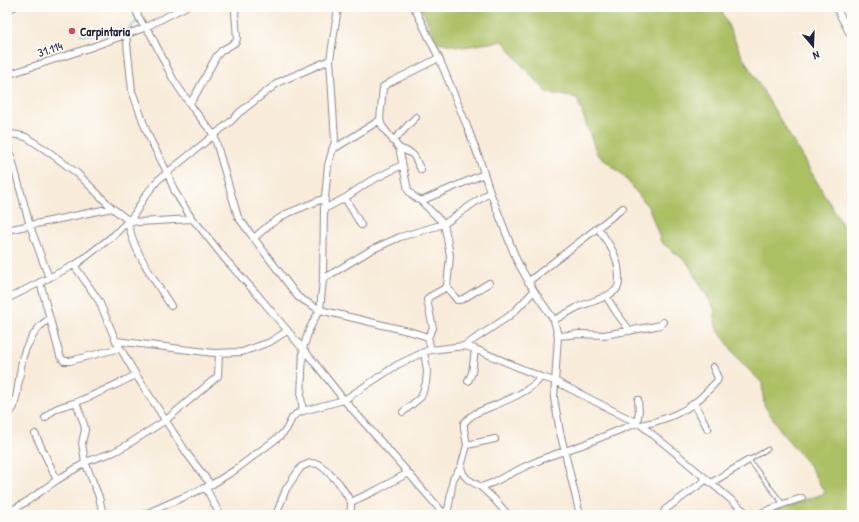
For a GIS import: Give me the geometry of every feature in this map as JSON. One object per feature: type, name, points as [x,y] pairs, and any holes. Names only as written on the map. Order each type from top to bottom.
[{"type":"street","points":[[7,10],[14,7]]},
{"type":"street","points":[[135,7],[138,17],[144,28],[150,33],[173,78],[194,110],[214,135],[238,217],[298,297],[320,310],[428,337]]},
{"type":"street","name":"31.114","points":[[7,75],[144,28],[185,7]]},
{"type":"street","points":[[190,103],[216,57],[221,51],[236,42],[235,12],[237,7]]},
{"type":"street","points":[[303,411],[301,397],[303,349],[315,318],[320,310],[323,279],[324,209],[328,165],[335,141],[330,60],[338,7]]},
{"type":"street","points":[[414,7],[439,58],[480,158],[490,192],[517,261],[534,292],[554,320],[558,336],[554,398],[560,432],[580,515]]},
{"type":"street","points":[[836,7],[850,28],[852,38]]},
{"type":"street","points":[[126,34],[132,92],[148,135],[167,172],[175,192],[192,219],[288,331],[344,400],[444,514],[448,509],[453,479],[461,467],[467,446],[464,423],[470,417],[517,396],[534,385],[541,377]]},
{"type":"street","points":[[439,58],[383,87],[380,120],[382,126],[399,148],[408,190],[444,224],[450,256],[447,287],[457,300],[459,300],[488,283]]},
{"type":"street","points":[[7,299],[74,265],[114,235],[134,215],[145,196],[158,180],[230,122],[240,112],[279,82],[330,60]]},
{"type":"street","points":[[393,141],[416,117]]},
{"type":"street","points":[[332,150],[380,120]]},
{"type":"street","points":[[7,134],[26,137],[49,152],[78,174],[112,208],[128,220],[139,222],[192,219]]},
{"type":"street","points":[[7,141],[30,226],[49,278]]},
{"type":"street","points":[[399,148],[411,152],[421,170]]},
{"type":"street","points":[[324,209],[345,198],[367,183],[402,165]]},
{"type":"street","points":[[421,201],[484,174]]},
{"type":"street","points":[[323,279],[371,250],[400,237],[444,224],[490,192]]},
{"type":"street","points":[[254,238],[269,225],[286,214],[325,198]]},
{"type":"street","points":[[345,198],[361,225]]},
{"type":"street","points":[[7,230],[112,208]]},
{"type":"street","points":[[528,282],[623,208]]},
{"type":"street","points":[[128,220],[130,233],[142,259],[171,306]]},
{"type":"street","points":[[554,320],[577,308],[606,296],[616,290],[619,285],[618,265],[616,258],[613,250],[598,228]]},
{"type":"street","points":[[74,265],[99,301],[120,348],[208,486],[220,515]]},
{"type":"street","points":[[40,282],[60,356],[64,361],[70,361],[120,348]]},
{"type":"street","points":[[431,350],[428,337],[433,328],[427,300],[429,297],[447,287]]},
{"type":"street","points":[[464,346],[508,317],[534,292]]},
{"type":"street","points":[[606,296],[630,331]]},
{"type":"street","points":[[7,417],[14,407],[25,350],[32,336],[40,326],[49,319]]},
{"type":"street","points":[[558,336],[580,334],[604,335],[656,326],[663,322]]},
{"type":"street","points":[[116,341],[214,353],[242,352],[270,342],[288,331]]},
{"type":"street","points":[[143,515],[208,486],[235,470],[280,436],[286,430],[292,418],[296,414],[344,400],[397,365],[424,352],[464,346],[475,349],[541,377],[555,381],[639,424],[749,515]]},
{"type":"street","points":[[468,381],[472,373],[475,349]]},
{"type":"street","points":[[403,412],[421,397],[426,383],[427,371],[424,352]]},
{"type":"street","points":[[7,513],[86,462],[114,452],[166,420],[218,376],[219,353]]},
{"type":"street","points":[[481,487],[565,451],[639,424],[650,423],[676,413],[694,403],[717,381],[718,378],[713,367]]},
{"type":"street","points":[[45,418],[53,410],[76,402],[136,374]]},
{"type":"street","points":[[638,400],[639,424]]},
{"type":"street","points":[[76,402],[84,424],[85,430],[82,443],[86,462],[99,496],[103,515]]},
{"type":"street","points":[[694,403],[708,429]]},
{"type":"street","points":[[35,434],[57,480]]},
{"type":"street","points":[[467,446],[495,439]]},
{"type":"street","points":[[664,515],[666,509],[709,481],[749,460]]},
{"type":"street","points":[[276,515],[286,489],[301,467],[310,463],[318,464],[339,483],[351,502],[349,515]]},
{"type":"street","points":[[461,467],[466,479],[481,487],[508,515]]},
{"type":"street","points":[[351,502],[408,473]]},
{"type":"street","points":[[757,515],[802,498]]},
{"type":"lane","points":[[768,449],[749,460],[783,504]]},
{"type":"green space","points":[[421,7],[720,7],[740,52],[852,241],[852,515],[765,515],[825,493],[809,465],[783,434],[764,405],[762,383],[740,361],[716,327],[714,308],[687,262],[661,242],[649,208],[623,175],[597,154],[577,98],[548,93],[525,69],[503,41],[463,47],[437,42]]},
{"type":"waterway","points":[[81,35],[129,30],[138,20]]},
{"type":"place","name":"Carpintaria","points":[[72,31]]}]
